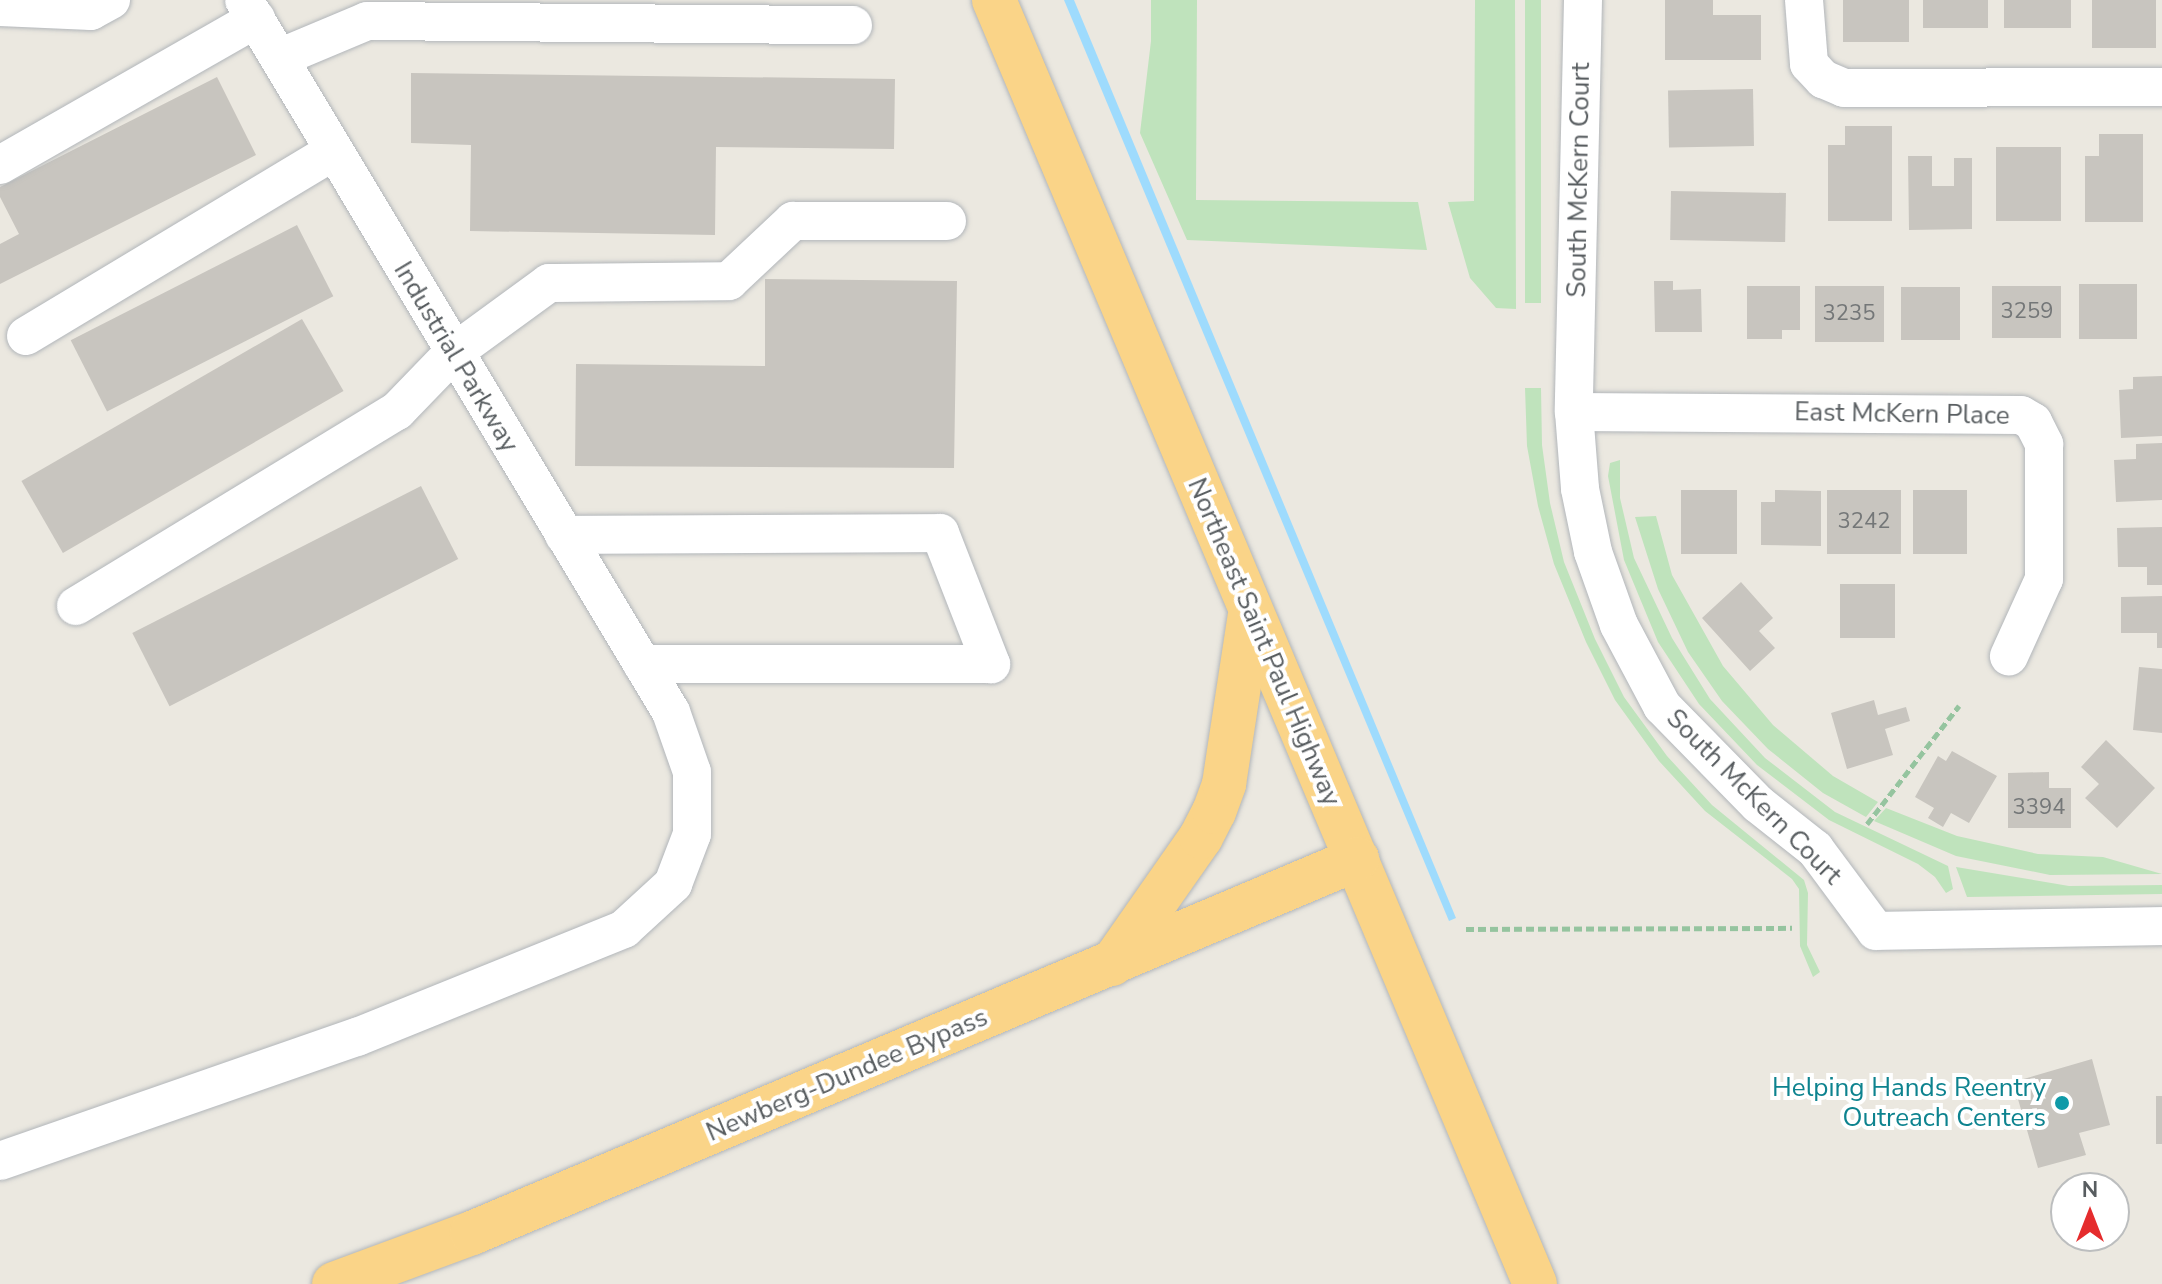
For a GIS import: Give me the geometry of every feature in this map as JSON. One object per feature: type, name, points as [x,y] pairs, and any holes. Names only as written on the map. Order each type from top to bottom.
[{"type":"highway","name":"Northeast Saint Paul Highway","points":[[994,0],[1250,614],[1357,859],[1535,1284]]},
{"type":"highway","points":[[1112,964],[1201,837],[1214,812],[1224,784],[1250,614]]},
{"type":"highway","name":"Newberg-Dundee Bypass","points":[[334,1284],[472,1233],[1357,859]]},
{"type":"street","points":[[0,7],[91,11],[111,0]]},
{"type":"street","name":"South McKern Court","points":[[1583,0],[1574,412],[1580,489],[1593,552],[1619,625],[1662,706],[1758,804],[1815,849],[1876,931],[2162,926]]},
{"type":"street","points":[[1804,0],[1809,64],[1823,79],[1844,88],[2162,87]]},
{"type":"street","points":[[0,165],[250,9]]},
{"type":"street","name":"Industrial Parkway","points":[[0,1161],[357,1037],[624,929],[673,884],[692,834],[692,772],[671,712],[453,353],[250,9]]},
{"type":"street","points":[[279,58],[367,21],[853,25]]},
{"type":"street","points":[[26,336],[334,151]]},
{"type":"street","points":[[76,606],[397,411],[453,353],[549,283],[729,281],[793,221],[947,221]]},
{"type":"street","name":"East McKern Place","points":[[1574,412],[2021,415],[2033,422],[2044,444],[2044,579],[2009,656]]},
{"type":"street","points":[[564,535],[940,533],[991,664],[642,664]]},
{"type":"path","points":[[1867,824],[1959,706]]},
{"type":"path","points":[[1466,929],[1792,928]]},
{"type":"green space","points":[[1151,0],[1197,0],[1196,200],[1418,202],[1427,250],[1187,240],[1140,133],[1151,41]]},
{"type":"green space","points":[[1475,0],[1515,0],[1516,309],[1496,308],[1470,278],[1448,202],[1474,201]]},
{"type":"green space","points":[[1525,0],[1541,0],[1541,303],[1525,303]]},
{"type":"green space","points":[[1525,388],[1541,388],[1542,445],[1550,503],[1564,562],[1595,639],[1624,697],[1667,756],[1712,805],[1804,880],[1808,893],[1807,945],[1820,972],[1813,977],[1800,946],[1799,889],[1792,879],[1705,811],[1659,761],[1615,700],[1586,642],[1554,564],[1538,506],[1527,446]]},
{"type":"green space","points":[[1620,460],[1620,498],[1634,558],[1672,638],[1710,699],[1765,758],[1835,812],[1948,866],[1953,889],[1946,893],[1935,877],[1918,864],[1829,820],[1757,765],[1699,704],[1658,642],[1624,560],[1608,476],[1610,463]]},
{"type":"green space","points":[[1656,516],[1672,575],[1723,666],[1773,725],[1833,776],[1878,802],[1866,817],[1823,793],[1768,749],[1722,701],[1688,652],[1658,589],[1635,517]]},
{"type":"green space","points":[[1886,808],[1957,836],[2038,854],[2103,857],[2162,874],[2050,875],[1956,856],[1874,821]]},
{"type":"green space","points":[[1956,867],[2069,886],[2162,885],[2162,894],[1967,897]]},
{"type":"water","points":[[1064,0],[1074,0],[1456,918],[1449,921]]},
{"type":"building","points":[[1665,0],[1713,0],[1713,15],[1761,15],[1761,60],[1665,60]]},
{"type":"building","points":[[1843,0],[1909,0],[1909,42],[1843,42]]},
{"type":"building","points":[[1923,0],[1988,0],[1988,28],[1923,28]]},
{"type":"building","points":[[2004,0],[2071,0],[2071,28],[2004,28]]},
{"type":"building","points":[[2092,0],[2156,0],[2156,48],[2092,48]]},
{"type":"building","points":[[411,73],[895,79],[894,149],[716,147],[715,235],[470,231],[471,145],[411,143]]},
{"type":"building","points":[[217,77],[256,155],[0,284],[0,244],[19,234],[0,197],[0,187]]},
{"type":"building","points":[[1753,89],[1754,146],[1669,147],[1668,90]]},
{"type":"building","points":[[1845,126],[1892,126],[1892,221],[1828,221],[1828,145],[1845,145]]},
{"type":"building","points":[[2099,134],[2143,134],[2143,222],[2085,222],[2085,156],[2099,156]]},
{"type":"building","points":[[1996,147],[2061,147],[2061,221],[1996,221]]},
{"type":"building","points":[[1908,156],[1932,156],[1932,186],[1954,186],[1954,158],[1972,158],[1972,229],[1909,230]]},
{"type":"building","points":[[1671,191],[1786,193],[1785,242],[1670,240]]},
{"type":"building","points":[[297,225],[333,296],[107,412],[71,340]]},
{"type":"building","points":[[765,279],[957,281],[954,468],[575,466],[576,364],[765,366]]},
{"type":"building","points":[[1654,281],[1673,281],[1673,290],[1701,289],[1702,332],[1655,332]]},
{"type":"building","points":[[2079,284],[2137,284],[2137,339],[2079,339]]},
{"type":"building","points":[[1747,286],[1800,286],[1800,330],[1782,330],[1782,339],[1747,339]]},
{"type":"building","points":[[1815,286],[1884,286],[1884,342],[1815,342]]},
{"type":"building","points":[[1992,286],[2061,286],[2061,338],[1992,338]]},
{"type":"building","points":[[1901,287],[1960,287],[1960,340],[1901,340]]},
{"type":"building","points":[[302,319],[344,391],[63,553],[21,481]]},
{"type":"building","points":[[2162,376],[2162,436],[2121,438],[2119,390],[2133,389],[2133,377]]},
{"type":"building","points":[[2162,443],[2162,500],[2116,502],[2114,460],[2136,459],[2136,444]]},
{"type":"building","points":[[421,486],[458,559],[170,706],[132,633]]},
{"type":"building","points":[[1681,490],[1737,490],[1737,554],[1681,554]]},
{"type":"building","points":[[1775,490],[1821,491],[1821,546],[1761,545],[1761,502],[1775,502]]},
{"type":"building","points":[[1827,490],[1901,490],[1901,554],[1827,554]]},
{"type":"building","points":[[1913,490],[1967,490],[1967,554],[1913,554]]},
{"type":"building","points":[[2162,527],[2162,585],[2147,585],[2147,567],[2118,567],[2117,528]]},
{"type":"building","points":[[1741,582],[1773,618],[1759,631],[1775,648],[1750,671],[1702,618]]},
{"type":"building","points":[[1840,584],[1895,584],[1895,638],[1840,638]]},
{"type":"building","points":[[2162,596],[2162,648],[2157,648],[2157,633],[2121,633],[2121,597]]},
{"type":"building","points":[[2139,667],[2162,669],[2162,733],[2133,730]]},
{"type":"building","points":[[1874,700],[1878,715],[1906,707],[1910,721],[1885,729],[1893,755],[1847,769],[1831,713]]},
{"type":"building","points":[[2106,740],[2155,788],[2117,828],[2085,798],[2099,784],[2081,767]]},
{"type":"building","points":[[1952,751],[1997,776],[1969,823],[1951,813],[1943,827],[1928,818],[1934,808],[1915,797],[1938,756],[1946,761]]},
{"type":"building","points":[[2049,772],[2049,788],[2071,788],[2071,828],[2008,828],[2008,773]]},
{"type":"building","name":"Helping Hands Reentry Outreach Centers","points":[[2092,1059],[2110,1125],[2079,1133],[2086,1155],[2038,1168],[2013,1082]]},
{"type":"building","points":[[2156,1096],[2162,1096],[2162,1144],[2156,1144]]},
{"type":"place","name":"Helping Hands Reentry Outreach Centers","points":[[2062,1103]]}]
